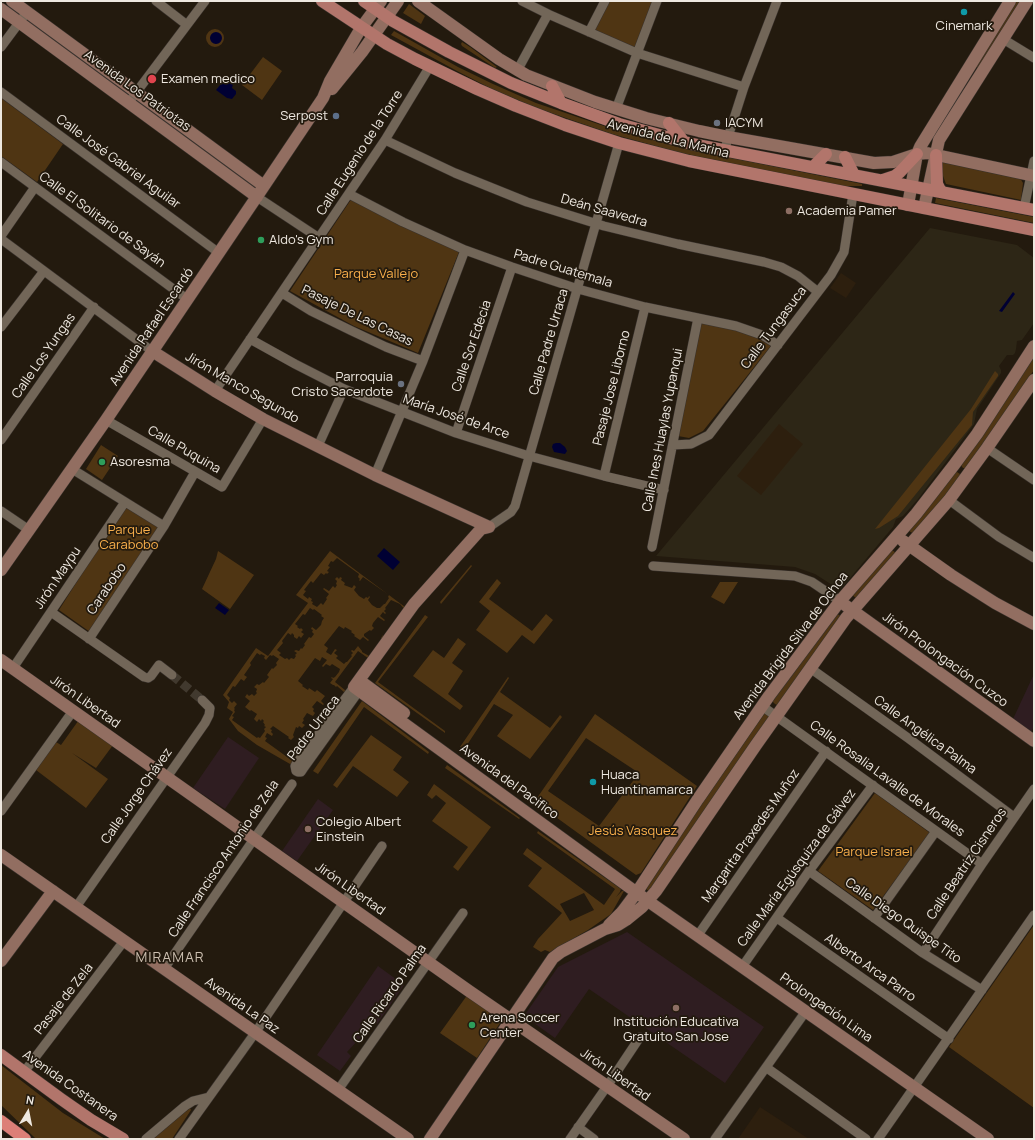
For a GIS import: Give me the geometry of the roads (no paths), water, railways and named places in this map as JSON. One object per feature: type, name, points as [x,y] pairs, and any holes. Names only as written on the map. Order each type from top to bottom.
[{"type":"highway","points":[[1,1121],[25,1139]]},
{"type":"main road","name":"Avenida de La Marina","points":[[322,1],[387,44],[477,89],[565,125],[619,143],[688,161],[1034,230]]},
{"type":"main road","name":"Avenida de La Marina","points":[[364,1],[378,5],[387,17],[449,52],[511,83],[619,124],[684,142],[1029,209]]},
{"type":"main road","points":[[552,86],[561,103]]},
{"type":"main road","points":[[669,124],[684,142]]},
{"type":"main road","points":[[813,167],[826,154]]},
{"type":"main road","points":[[883,180],[895,176],[917,154]]},
{"type":"main road","points":[[936,156],[937,184],[942,192]]},
{"type":"main road","points":[[845,157],[854,175]]},
{"type":"main road","name":"Avenida Costanera","points":[[1,1055],[91,1120],[123,1139]]},
{"type":"street","name":"Avenida Los Patriotas","points":[[12,1],[264,186]]},
{"type":"street","points":[[156,1],[187,24]]},
{"type":"street","points":[[129,102],[205,1]]},
{"type":"street","name":"Avenida Rafael Escardó","points":[[1,570],[106,420],[323,98],[337,84],[374,36],[398,1]]},
{"type":"street","name":"Avenida de La Marina","points":[[418,1],[499,59],[517,70],[552,86],[616,109],[669,124],[728,137],[874,163],[893,162],[917,154],[927,153],[1032,176]]},
{"type":"street","points":[[522,1],[637,53],[744,87]]},
{"type":"street","points":[[589,32],[605,1]]},
{"type":"street","points":[[616,109],[657,1]]},
{"type":"street","points":[[725,150],[744,87],[777,1]]},
{"type":"street","points":[[908,205],[917,154],[925,137],[1010,1]]},
{"type":"street","points":[[924,208],[939,140],[1027,1]]},
{"type":"street","name":"Avenida Rafael Escardó","points":[[323,98],[330,81],[362,28],[378,5]]},
{"type":"street","name":"Avenida Los Patriotas","points":[[1,8],[257,196]]},
{"type":"street","points":[[1,47],[27,12]]},
{"type":"street","points":[[517,70],[548,14]]},
{"type":"street","points":[[1003,39],[1034,58]]},
{"type":"street","name":"Calle Eugenio de la Torre","points":[[215,391],[385,140],[430,66]]},
{"type":"street","name":"Calle José Gabriel Aguilar","points":[[1,92],[219,253]]},
{"type":"street","name":"Deán Saavedra","points":[[385,140],[455,173],[527,202],[596,224],[781,267],[798,276],[818,292]]},
{"type":"street","name":"Calle Padre Urraca","points":[[529,456],[619,143]]},
{"type":"street","points":[[1029,209],[1034,161]]},
{"type":"street","name":"Calle El Solitario de Sayán","points":[[1,162],[187,299]]},
{"type":"street","points":[[1,236],[36,187]]},
{"type":"street","name":"Padre Guatemala","points":[[349,194],[403,222],[465,250],[512,267],[578,289],[645,307],[750,330],[762,335],[778,345]]},
{"type":"street","name":"Calle Tungasuca","points":[[673,445],[691,444],[709,435],[831,275],[844,252],[853,194]]},
{"type":"street","points":[[257,196],[319,238]]},
{"type":"street","name":"Jirón Manco Segundo","points":[[1,239],[152,351],[215,391],[263,419],[375,474],[489,527]]},
{"type":"street","points":[[375,474],[423,361],[465,250]]},
{"type":"street","name":"Calle Sor Edecia","points":[[456,433],[512,267]]},
{"type":"street","points":[[1,327],[44,271]]},
{"type":"street","name":"Pasaje De Las Casas","points":[[282,293],[311,311],[352,331],[386,347],[423,361]]},
{"type":"street","name":"Calle Los Yungas","points":[[1,440],[94,307]]},
{"type":"street","name":"Pasaje Jose Liborno","points":[[604,476],[645,307]]},
{"type":"street","name":"Calle Ines Huaylas Yupanqui","points":[[652,546],[698,318]]},
{"type":"street","name":"María José de Arce","points":[[250,339],[344,389],[456,433],[529,456],[664,490]]},
{"type":"street","name":"Avenida Brigida Silva de Ochoa","points":[[605,929],[619,915],[639,889],[694,805],[762,706],[840,601],[916,514],[977,434],[1034,346]]},
{"type":"street","name":"Avenida Brigida Silva de Ochoa","points":[[430,1139],[553,958],[561,952],[605,929],[618,925],[642,907],[648,900],[777,716],[815,671],[852,610],[949,500],[990,450],[1034,380]]},
{"type":"street","points":[[318,446],[344,389]]},
{"type":"street","name":"Calle Puquina","points":[[106,420],[222,487],[263,419]]},
{"type":"street","points":[[990,450],[1034,480]]},
{"type":"street","name":"Padre Urraca","points":[[359,686],[301,772],[296,771],[296,764],[359,686],[414,614],[473,549],[487,532],[489,527],[511,512],[515,506],[529,456]]},
{"type":"street","points":[[954,465],[968,475]]},
{"type":"street","points":[[72,469],[164,526]]},
{"type":"street","name":"Carabobo","points":[[89,639],[164,526],[195,472]]},
{"type":"street","points":[[949,500],[999,537],[1034,558]]},
{"type":"street","name":"Jirón Maypu","points":[[13,668],[125,502]]},
{"type":"street","points":[[1,511],[28,530]]},
{"type":"street","points":[[897,536],[951,575],[995,603],[1034,624]]},
{"type":"street","points":[[653,566],[795,576],[812,582],[840,601]]},
{"type":"street","name":"Jirón Prolongación Cuzco","points":[[840,601],[1034,741]]},
{"type":"street","points":[[51,612],[144,677],[148,678],[151,676],[159,665],[172,675]]},
{"type":"street","name":"Jirón Libertad","points":[[1,660],[428,962],[684,1139]]},
{"type":"street","name":"Calle Angélica Palma","points":[[815,671],[908,738],[1014,818]]},
{"type":"street","name":"Avenida del Pacifico","points":[[359,686],[639,889],[648,900]]},
{"type":"street","name":"Calle Jorge Chávez","points":[[76,907],[208,718],[210,708],[202,700]]},
{"type":"street","name":"Calle Rosalia Lavalle de Morales","points":[[762,706],[982,864]]},
{"type":"street","points":[[1,811],[73,711]]},
{"type":"street","name":"Margarita Praxedes Muñoz","points":[[698,935],[826,751]]},
{"type":"street","name":"Calle Francisco Antonio de Zela","points":[[164,969],[292,784]]},
{"type":"street","name":"Calle María Egúsquiza de Gálvez","points":[[742,967],[809,871],[873,785]]},
{"type":"street","name":"Calle Beatriz Cisneros","points":[[922,953],[1034,789]]},
{"type":"street","points":[[874,918],[936,831]]},
{"type":"street","points":[[179,1139],[254,1033],[382,846]]},
{"type":"street","name":"Avenida La Paz","points":[[1,855],[408,1139]]},
{"type":"street","name":"Calle Diego Quispe Tito","points":[[809,871],[922,953],[982,990]]},
{"type":"street","points":[[1,962],[53,891]]},
{"type":"street","name":"Prolongación Lima","points":[[648,900],[988,1139]]},
{"type":"street","name":"Calle Ricardo Palma","points":[[338,1090],[463,912]]},
{"type":"street","points":[[878,1139],[1034,916]]},
{"type":"street","name":"Alberto Arca Parro","points":[[777,918],[949,1039]]},
{"type":"street","name":"Pasaje de Zela","points":[[24,1072],[124,941]]},
{"type":"street","points":[[714,1139],[806,1011]]},
{"type":"street","points":[[570,1139],[640,1037]]},
{"type":"street","points":[[766,1068],[866,1139]]},
{"type":"street","points":[[146,1139],[185,1106],[193,1101],[209,1097]]},
{"type":"street","points":[[578,1127],[594,1139]]},
{"type":"tunnel","points":[[172,675],[202,700]]},
{"type":"place","name":"Cinemark","points":[[964,12]]},
{"type":"place","name":"Examen medico","points":[[152,79]]},
{"type":"place","name":"Serpost","points":[[336,116]]},
{"type":"place","name":"IACYM","points":[[717,123]]},
{"type":"place","name":"Academia Pamer","points":[[789,211]]},
{"type":"place","name":"Aldo's Gym","points":[[261,240]]},
{"type":"place","name":"Parroquia Cristo Sacerdote","points":[[401,384]]},
{"type":"place","name":"Asoresma","points":[[102,462]]},
{"type":"place","name":"Huaca Huantinamarca","points":[[593,782]]},
{"type":"place","name":"Colegio Albert Einstein","points":[[308,829]]},
{"type":"place","name":"Institución Educativa Gratuito San Jose","points":[[676,1008]]},
{"type":"place","name":"Arena Soccer Center","points":[[472,1025]]},
{"type":"district","name":"MIRAMAR","points":[[170,958]]},
{"type":"park label","name":"Parque Vallejo","points":[[376,274]]},
{"type":"park label","name":"Parque Carabobo","points":[[129,538]]},
{"type":"park label","name":"Jesús Vasquez","points":[[633,831]]},
{"type":"park label","name":"Parque Israel","points":[[874,852]]}]
